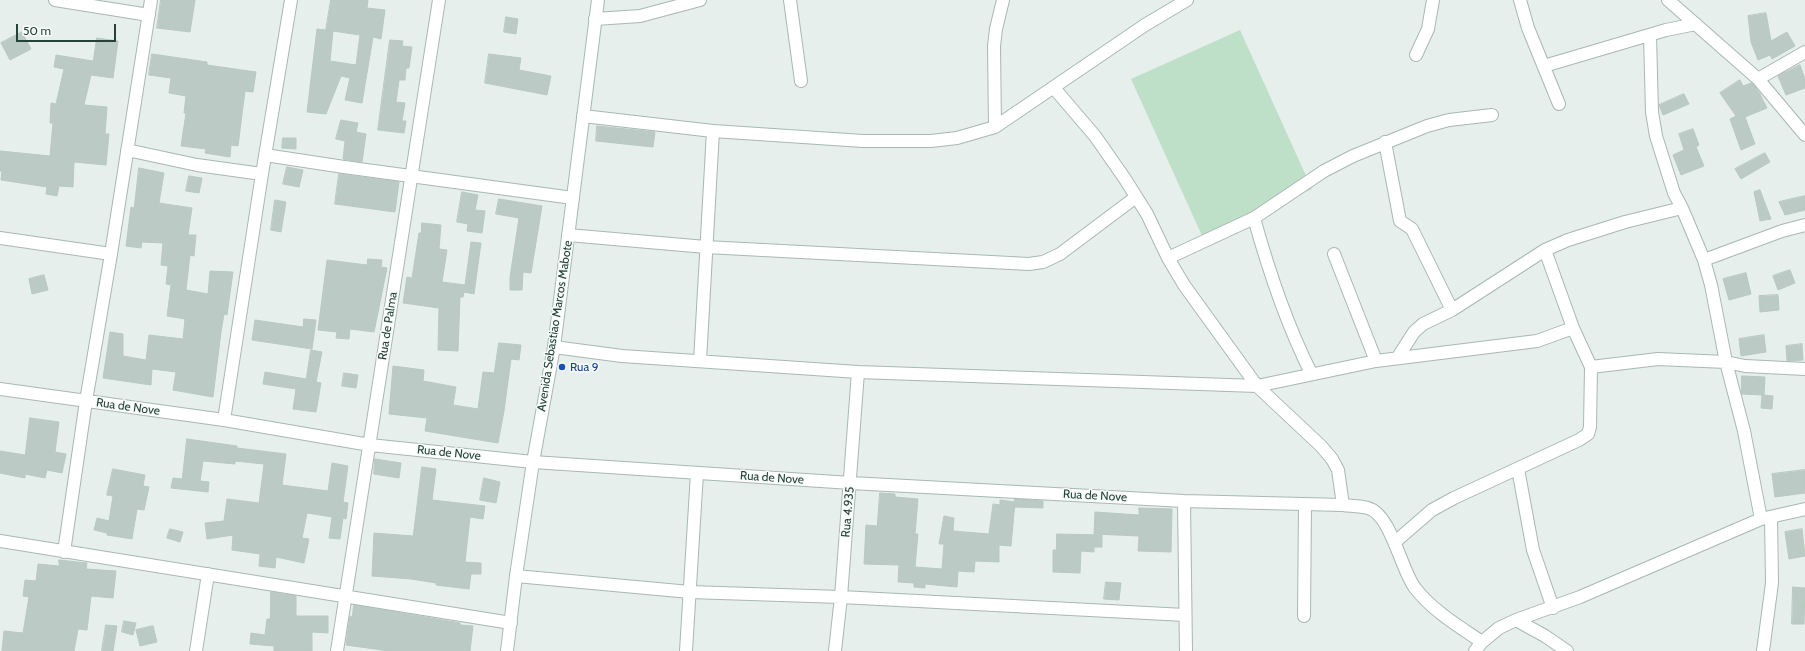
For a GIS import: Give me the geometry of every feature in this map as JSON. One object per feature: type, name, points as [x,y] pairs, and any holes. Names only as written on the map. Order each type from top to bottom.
[{"type":"street","points":[[56,0],[149,15]]},
{"type":"street","points":[[64,552],[86,400],[111,254],[151,0]]},
{"type":"street","points":[[224,420],[265,155],[291,0]]},
{"type":"street","name":"Rua de Palma","points":[[336,651],[344,595],[370,445],[439,0]]},
{"type":"street","name":"Avenida Sebastiao Marcos Mabote","points":[[507,651],[516,576],[533,462],[554,348],[598,0]]},
{"type":"street","points":[[595,19],[640,16],[700,0]]},
{"type":"street","points":[[790,0],[801,81]]},
{"type":"street","points":[[995,128],[994,46],[996,29],[1003,0]]},
{"type":"street","points":[[583,116],[713,130],[863,141],[931,141],[957,138],[995,128],[1174,3],[1186,0]]},
{"type":"street","points":[[1416,55],[1428,29],[1433,0]]},
{"type":"street","points":[[1520,0],[1528,28],[1559,104]]},
{"type":"street","points":[[1668,0],[1758,79],[1805,135]]},
{"type":"street","points":[[1544,66],[1650,35],[1696,24]]},
{"type":"street","points":[[1650,35],[1652,112],[1656,136],[1671,187],[1682,208],[1704,260],[1714,299],[1726,362],[1766,518],[1772,583],[1763,651]]},
{"type":"street","points":[[1758,79],[1805,52]]},
{"type":"street","points":[[1054,88],[1095,136],[1147,214],[1168,258],[1184,285],[1257,386],[1321,446],[1332,459],[1338,470],[1343,505]]},
{"type":"street","points":[[1168,258],[1254,218],[1324,171],[1353,156],[1426,126],[1449,120],[1492,115]]},
{"type":"street","points":[[700,361],[713,130]]},
{"type":"street","points":[[1385,142],[1400,221],[1412,229],[1452,310]]},
{"type":"street","points":[[127,150],[197,164],[262,174]]},
{"type":"street","points":[[265,155],[411,177],[573,198]]},
{"type":"street","points":[[568,235],[706,247],[1029,264],[1043,262],[1060,254],[1136,197]]},
{"type":"street","points":[[1398,357],[1414,332],[1423,324],[1452,310],[1545,250],[1568,240],[1625,222],[1682,208]]},
{"type":"street","points":[[1254,218],[1280,305],[1311,374]]},
{"type":"street","points":[[1704,260],[1805,225]]},
{"type":"street","points":[[0,238],[111,254]]},
{"type":"street","points":[[1395,542],[1432,510],[1448,501],[1580,440],[1588,434],[1590,427],[1591,367],[1573,328],[1545,250]]},
{"type":"street","points":[[1334,254],[1376,361]]},
{"type":"street","points":[[554,348],[622,356],[858,372],[1257,386],[1398,357],[1537,341],[1573,328]]},
{"type":"street","points":[[1591,367],[1658,359],[1726,362],[1745,366],[1805,369]]},
{"type":"street","name":"Rua 4.935","points":[[834,651],[841,597],[851,483],[858,372]]},
{"type":"street","name":"Rua de Nove","points":[[0,389],[224,420],[370,445],[533,462],[851,483],[1184,501],[1343,505],[1369,508],[1378,516],[1395,542],[1414,587],[1436,610],[1478,646]]},
{"type":"street","points":[[1518,469],[1533,550],[1553,608]]},
{"type":"street","points":[[686,651],[697,473]]},
{"type":"street","points":[[1184,501],[1186,651]]},
{"type":"street","points":[[1304,616],[1305,505]]},
{"type":"street","points":[[1478,646],[1499,628],[1516,620],[1553,608],[1766,518],[1805,509]]},
{"type":"street","points":[[0,542],[344,595],[511,623]]},
{"type":"street","points":[[196,651],[208,574]]},
{"type":"street","points":[[516,576],[690,592],[841,597],[1185,615]]},
{"type":"street","points":[[1516,620],[1545,636],[1567,651]]},
{"type":"green space","points":[[1240,30],[1312,189],[1203,238],[1131,79]]},
{"type":"building","points":[[161,0],[195,0],[190,32],[157,28]]},
{"type":"building","points":[[331,0],[368,0],[367,8],[385,10],[381,39],[373,37],[362,103],[345,100],[350,78],[341,76],[326,114],[307,112],[317,29],[332,31],[326,30]],"holes":[[[333,31],[360,35],[356,65],[330,61]]]},
{"type":"building","points":[[1766,13],[1771,41],[1787,32],[1795,46],[1772,59],[1770,55],[1758,60],[1751,42],[1748,16]]},
{"type":"building","points":[[506,17],[518,19],[516,34],[504,32]]},
{"type":"building","points":[[22,32],[31,49],[10,60],[1,43]]},
{"type":"building","points":[[97,38],[118,41],[113,78],[91,75],[84,105],[107,107],[105,134],[109,134],[106,165],[74,162],[73,187],[59,186],[57,196],[46,194],[47,187],[1,180],[2,171],[0,171],[0,151],[50,156],[53,123],[50,123],[51,103],[56,104],[64,69],[54,67],[56,55],[93,61]]},
{"type":"building","points":[[390,40],[403,41],[402,46],[412,47],[409,68],[406,68],[405,80],[399,80],[396,102],[405,103],[402,121],[406,121],[404,133],[378,130]]},
{"type":"building","points":[[152,54],[207,62],[207,65],[256,72],[253,92],[245,91],[238,146],[231,145],[230,157],[205,153],[206,149],[181,146],[186,113],[184,113],[186,96],[169,93],[171,78],[149,75]]},
{"type":"building","points":[[489,54],[521,58],[519,70],[551,76],[547,95],[485,83]]},
{"type":"building","points":[[1800,65],[1805,79],[1805,88],[1786,95],[1778,76]]},
{"type":"building","points":[[1740,80],[1743,86],[1751,83],[1753,84],[1767,108],[1745,117],[1755,144],[1741,150],[1730,119],[1736,116],[1720,93]]},
{"type":"building","points":[[1684,94],[1689,104],[1663,115],[1659,105]]},
{"type":"building","points":[[341,120],[358,123],[356,132],[366,134],[362,162],[343,159],[345,141],[336,139]]},
{"type":"building","points":[[597,126],[655,132],[653,147],[596,141]]},
{"type":"building","points":[[1693,129],[1699,145],[1696,147],[1704,166],[1681,175],[1673,155],[1684,150],[1679,134]]},
{"type":"building","points":[[283,138],[296,138],[296,149],[282,148]]},
{"type":"building","points":[[1765,153],[1770,162],[1741,179],[1735,169]]},
{"type":"building","points":[[287,167],[303,170],[299,187],[283,184]]},
{"type":"building","points":[[139,168],[164,173],[159,203],[192,208],[188,235],[196,235],[194,256],[190,255],[186,290],[208,294],[210,271],[233,272],[227,315],[224,314],[221,332],[213,397],[173,390],[176,372],[152,369],[151,385],[103,378],[110,332],[123,334],[123,356],[146,360],[149,335],[183,339],[185,319],[167,316],[171,285],[166,284],[168,266],[161,265],[163,243],[142,242],[141,248],[126,246],[131,207],[134,208]]},
{"type":"building","points":[[339,174],[399,182],[395,212],[335,204]]},
{"type":"building","points":[[189,176],[202,178],[199,193],[186,191]]},
{"type":"building","points":[[1760,190],[1771,219],[1760,221],[1754,192]]},
{"type":"building","points":[[462,192],[478,195],[475,210],[485,211],[482,233],[467,231],[468,224],[457,222]]},
{"type":"building","points":[[1805,196],[1805,210],[1785,215],[1779,202]]},
{"type":"building","points":[[499,199],[542,206],[531,273],[523,272],[522,290],[510,290],[510,277],[519,218],[496,214]]},
{"type":"building","points":[[275,200],[286,202],[281,232],[271,230]]},
{"type":"building","points":[[422,223],[441,225],[439,249],[447,250],[442,282],[465,285],[471,242],[481,243],[474,294],[464,292],[463,297],[460,297],[458,351],[438,350],[439,308],[403,303],[407,277],[412,278]]},
{"type":"building","points":[[368,259],[382,260],[381,267],[387,268],[374,332],[350,329],[349,339],[336,338],[337,332],[318,330],[327,260],[367,265]]},
{"type":"building","points":[[1790,270],[1795,283],[1778,290],[1773,276]]},
{"type":"building","points":[[1746,273],[1751,294],[1729,300],[1723,279]]},
{"type":"building","points":[[44,275],[48,290],[32,294],[29,279]]},
{"type":"building","points":[[1778,295],[1779,310],[1760,312],[1759,296]]},
{"type":"building","points":[[304,319],[316,320],[312,349],[252,340],[255,320],[303,327]]},
{"type":"building","points":[[1764,335],[1766,352],[1741,356],[1739,339]]},
{"type":"building","points":[[499,343],[521,345],[519,360],[511,359],[498,443],[425,431],[427,418],[389,414],[393,366],[424,370],[423,381],[456,387],[453,405],[478,409],[483,372],[494,373]]},
{"type":"building","points":[[1802,344],[1803,360],[1787,361],[1786,346]]},
{"type":"building","points":[[311,350],[322,352],[316,382],[321,383],[316,412],[293,409],[296,389],[263,384],[265,372],[306,379]]},
{"type":"building","points":[[344,373],[358,375],[356,388],[342,386]]},
{"type":"building","points":[[1742,376],[1765,377],[1764,395],[1773,396],[1772,409],[1761,408],[1762,395],[1742,394]]},
{"type":"building","points":[[30,418],[59,422],[55,452],[66,454],[62,473],[47,470],[45,478],[25,474],[25,478],[0,473],[0,451],[25,455]]},
{"type":"building","points":[[187,439],[237,446],[237,448],[286,454],[282,485],[328,491],[332,463],[348,466],[343,502],[348,503],[346,519],[343,518],[340,539],[329,538],[332,517],[307,513],[302,538],[309,539],[304,563],[276,557],[275,568],[259,566],[260,554],[232,550],[233,535],[207,539],[205,523],[224,521],[227,499],[259,503],[264,464],[235,461],[235,464],[203,461],[200,481],[209,482],[208,492],[171,488],[173,478],[182,479]]},
{"type":"building","points":[[375,459],[401,463],[399,478],[374,474]]},
{"type":"building","points":[[422,467],[436,469],[432,500],[485,506],[483,519],[470,517],[465,562],[481,563],[481,574],[471,574],[469,589],[436,585],[436,583],[411,579],[372,576],[374,533],[413,536]]},
{"type":"building","points":[[113,469],[145,475],[143,486],[149,487],[144,510],[137,509],[132,539],[107,535],[107,533],[94,530],[97,518],[109,521],[113,496],[107,495]]},
{"type":"building","points":[[1805,470],[1805,493],[1775,497],[1772,474]]},
{"type":"building","points":[[484,478],[500,482],[496,503],[480,500]]},
{"type":"building","points":[[880,493],[895,494],[895,497],[918,499],[915,534],[918,534],[915,567],[942,569],[944,544],[939,544],[944,516],[954,518],[953,531],[989,534],[993,504],[1000,505],[1000,500],[1015,502],[1011,546],[999,545],[999,562],[975,561],[974,572],[958,571],[957,587],[925,584],[925,588],[914,587],[914,583],[898,582],[899,565],[864,564],[866,525],[877,526]]},
{"type":"building","points":[[1015,499],[1043,501],[1043,508],[1015,507]]},
{"type":"building","points":[[1139,508],[1172,509],[1171,552],[1138,551],[1139,536],[1094,534],[1095,512],[1139,515]]},
{"type":"building","points":[[170,529],[183,532],[180,542],[167,538]]},
{"type":"building","points":[[1802,529],[1805,556],[1789,559],[1785,532]]},
{"type":"building","points":[[1057,534],[1102,535],[1102,547],[1094,547],[1094,552],[1081,551],[1080,573],[1053,572],[1053,550],[1056,550]]},
{"type":"building","points":[[59,560],[87,563],[86,569],[116,571],[113,598],[91,596],[87,630],[78,629],[74,651],[2,651],[4,631],[23,633],[29,597],[23,596],[25,580],[36,581],[38,564],[59,566]]},
{"type":"building","points":[[1106,582],[1121,583],[1119,600],[1104,599]]},
{"type":"building","points":[[1793,587],[1805,588],[1804,624],[1792,624]]},
{"type":"building","points":[[271,592],[296,596],[296,616],[328,616],[328,633],[312,632],[312,651],[274,651],[274,646],[250,644],[251,633],[265,635],[267,619],[270,619]]},
{"type":"building","points":[[354,605],[460,623],[460,625],[473,626],[470,651],[389,651],[346,645],[350,616],[352,617]]},
{"type":"building","points":[[124,621],[136,623],[133,635],[122,632]]},
{"type":"building","points":[[106,625],[117,626],[113,651],[102,651]]},
{"type":"building","points":[[153,626],[157,642],[140,646],[136,630]]},
{"type":"place","name":"Rua 9","points":[[562,367]]}]
